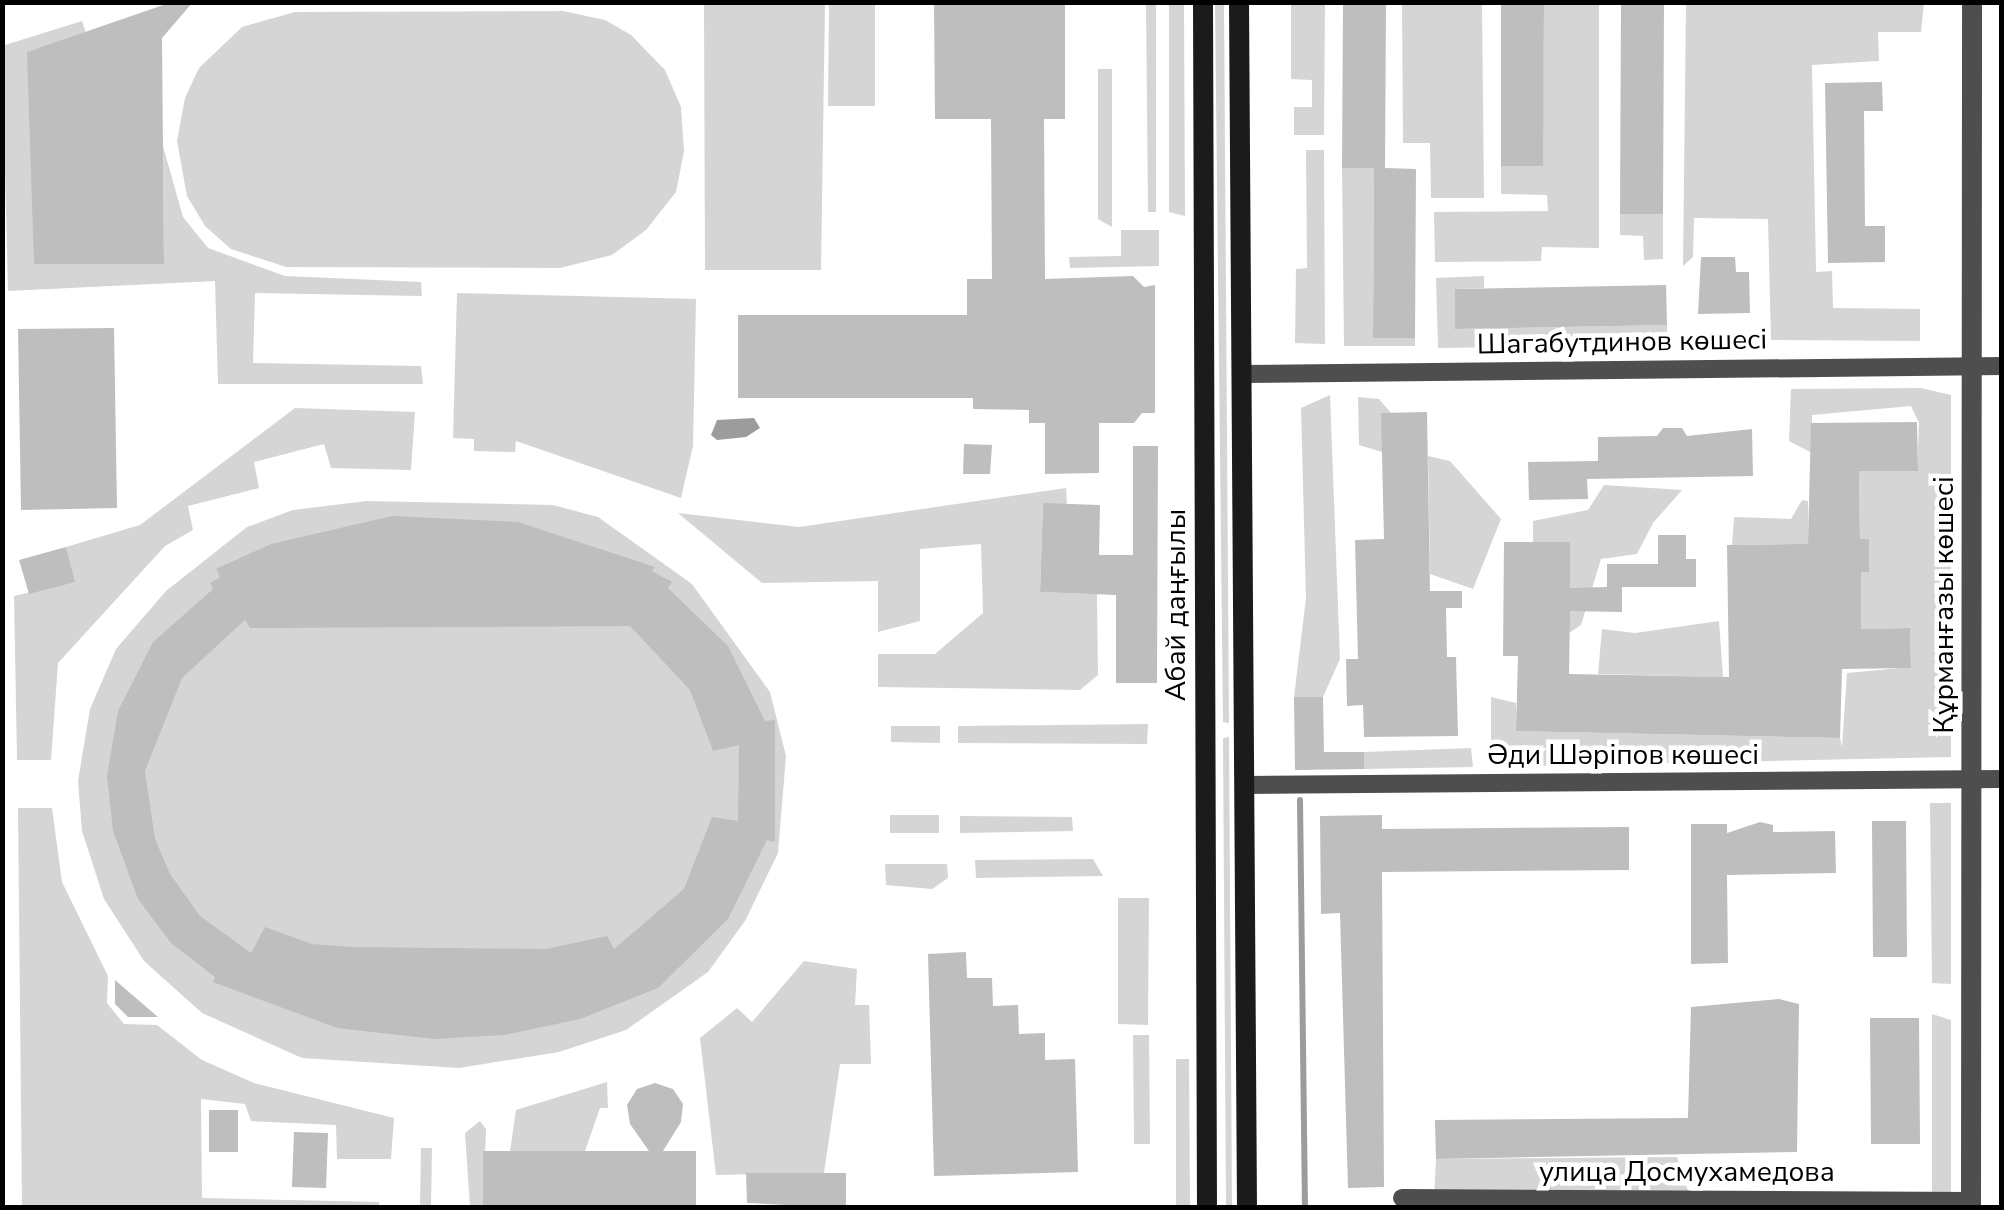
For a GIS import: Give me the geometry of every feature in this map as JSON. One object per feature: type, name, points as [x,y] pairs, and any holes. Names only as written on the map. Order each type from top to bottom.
[{"type":"main road","name":"Абай даңғылы","points":[[1204,2],[1207,1208]]},
{"type":"main road","points":[[1239,2],[1247,1208]]},
{"type":"street","name":"Құрманғазы көшесі","points":[[1971,1204],[1972,2]]},
{"type":"street","name":"Шагабутдинов көшесі","points":[[1242,374],[2002,366]]},
{"type":"street","name":"Әди Шәріпов көшесі","points":[[1246,785],[2002,779]]},
{"type":"street","name":"улица Досмухамедова","points":[[1402,1198],[1971,1204]]},
{"type":"shaded area","points":[[704,3],[825,3],[821,270],[705,270]]},
{"type":"shaded area","points":[[829,3],[875,3],[875,106],[828,106]]},
{"type":"shaded area","points":[[1146,3],[1156,3],[1156,212],[1148,212]]},
{"type":"shaded area","points":[[1169,3],[1184,3],[1185,216],[1169,212]]},
{"type":"shaded area","points":[[1215,3],[1224,3],[1229,723],[1223,722]]},
{"type":"shaded area","points":[[1291,3],[1325,3],[1324,135],[1294,135],[1294,107],[1312,107],[1312,80],[1291,79]]},
{"type":"shaded area","points":[[1402,3],[1482,3],[1484,198],[1431,198],[1430,143],[1403,143]]},
{"type":"shaded area","points":[[1544,3],[1599,3],[1599,248],[1542,247],[1541,261],[1435,262],[1434,212],[1548,211],[1547,195],[1501,194],[1501,166],[1542,166]]},
{"type":"shaded area","points":[[1686,3],[1924,3],[1921,32],[1878,32],[1879,61],[1812,65],[1816,272],[1832,271],[1833,308],[1920,309],[1920,341],[1771,340],[1768,219],[1694,218],[1693,257],[1683,266]]},
{"type":"shaded area","points":[[563,11],[605,20],[631,35],[665,70],[681,107],[684,151],[676,192],[646,230],[612,255],[560,268],[286,267],[231,249],[205,226],[187,196],[177,141],[185,98],[199,68],[242,27],[295,12]]},
{"type":"shaded area","points":[[82,21],[164,264],[163,146],[183,217],[208,248],[285,276],[421,282],[422,296],[255,293],[253,363],[421,366],[423,384],[218,384],[215,281],[8,291],[2,53],[5,45]]},
{"type":"shaded area","points":[[1098,69],[1112,69],[1112,227],[1098,219]]},
{"type":"shaded area","points":[[1306,150],[1324,150],[1325,344],[1295,343],[1296,269],[1307,268]]},
{"type":"shaded area","points":[[1342,168],[1374,168],[1373,337],[1415,338],[1415,346],[1344,346]]},
{"type":"shaded area","points":[[1620,214],[1663,214],[1663,259],[1644,260],[1643,236],[1620,235]]},
{"type":"shaded area","points":[[1121,230],[1159,230],[1159,266],[1070,268],[1069,257],[1121,256]]},
{"type":"shaded area","points":[[1484,276],[1484,288],[1455,289],[1456,329],[1667,325],[1667,345],[1438,348],[1436,278]]},
{"type":"shaded area","points":[[457,293],[696,299],[693,446],[681,498],[516,441],[515,452],[474,451],[474,439],[453,438]]},
{"type":"shaded area","points":[[1921,388],[1951,395],[1951,757],[1491,767],[1491,697],[1516,703],[1517,731],[1840,738],[1842,747],[1847,673],[1911,667],[1910,628],[1861,629],[1861,572],[1869,571],[1869,539],[1860,539],[1859,471],[1917,471],[1919,423],[1911,406],[1812,415],[1812,453],[1789,441],[1791,389]]},
{"type":"shaded area","points":[[1330,395],[1340,659],[1323,697],[1294,697],[1306,598],[1301,408]]},
{"type":"shaded area","points":[[1358,397],[1379,399],[1391,413],[1382,452],[1359,445]]},
{"type":"shaded area","points":[[295,408],[415,412],[411,470],[331,468],[324,444],[254,462],[259,488],[188,506],[193,530],[165,546],[58,663],[51,760],[17,760],[14,596],[74,582],[66,547],[140,525]]},
{"type":"shaded area","points":[[754,418],[760,428],[746,437],[717,440],[711,435],[717,420]]},
{"type":"shaded area","points":[[1428,456],[1450,461],[1501,519],[1473,589],[1430,574]]},
{"type":"shaded area","points":[[1604,485],[1682,490],[1653,523],[1637,554],[1601,559],[1581,625],[1569,633],[1569,542],[1533,542],[1533,521],[1588,510]]},
{"type":"shaded area","points":[[1066,488],[1067,504],[1043,504],[1040,592],[1097,594],[1098,675],[1080,690],[878,687],[878,654],[935,654],[983,613],[981,544],[920,549],[920,621],[878,632],[878,581],[762,583],[678,513],[799,527]]},
{"type":"shaded area","points":[[1802,500],[1808,501],[1809,561],[1786,544],[1732,545],[1734,517],[1791,519]]},
{"type":"shaded area","points":[[367,501],[553,505],[598,517],[692,584],[770,692],[786,756],[778,853],[745,921],[708,972],[626,1030],[559,1052],[459,1068],[302,1058],[202,1013],[144,961],[104,899],[82,831],[78,781],[90,709],[116,649],[166,591],[247,527],[293,510]]},
{"type":"shaded area","points":[[1719,621],[1723,677],[1598,674],[1602,629],[1635,633]]},
{"type":"shaded area","points":[[1148,724],[1147,744],[958,743],[958,726]]},
{"type":"shaded area","points":[[891,726],[940,726],[940,743],[891,742]]},
{"type":"shaded area","points":[[1229,737],[1232,1208],[1226,1207],[1223,738]]},
{"type":"shaded area","points":[[1471,748],[1473,767],[1364,769],[1364,752]]},
{"type":"shaded area","points":[[1930,803],[1951,803],[1951,984],[1932,983]]},
{"type":"shaded area","points":[[18,808],[52,808],[62,882],[108,976],[107,1003],[124,1024],[157,1025],[202,1060],[254,1083],[394,1118],[391,1159],[337,1159],[336,1125],[251,1121],[245,1104],[201,1099],[202,1198],[379,1202],[379,1207],[22,1207]]},
{"type":"shaded area","points":[[890,815],[939,815],[939,833],[890,833]]},
{"type":"shaded area","points":[[960,816],[1072,817],[1073,831],[960,833]]},
{"type":"shaded area","points":[[1093,859],[1103,876],[976,878],[975,860]]},
{"type":"shaded area","points":[[885,864],[947,864],[948,878],[932,889],[886,885]]},
{"type":"shaded area","points":[[1118,898],[1149,898],[1148,1025],[1118,1024]]},
{"type":"shaded area","points":[[804,961],[857,969],[855,1005],[869,1005],[871,1064],[840,1064],[824,1173],[716,1175],[700,1038],[737,1008],[752,1022]]},
{"type":"shaded area","points":[[1932,1014],[1951,1020],[1951,1194],[1932,1193]]},
{"type":"shaded area","points":[[1133,1035],[1149,1035],[1150,1144],[1134,1144]]},
{"type":"shaded area","points":[[1176,1059],[1189,1059],[1190,1207],[1176,1207]]},
{"type":"shaded area","points":[[607,1082],[608,1108],[600,1108],[585,1151],[510,1151],[516,1110]]},
{"type":"shaded area","points":[[480,1121],[486,1129],[483,1207],[470,1207],[465,1133]]},
{"type":"shaded area","points":[[421,1148],[432,1148],[431,1207],[420,1207]]},
{"type":"shaded area","points":[[1677,1157],[1690,1197],[1434,1198],[1436,1159]]},
{"type":"building","points":[[172,2],[193,2],[162,38],[164,264],[34,264],[27,52]]},
{"type":"building","points":[[934,2],[1065,2],[1065,119],[1044,119],[1045,279],[1133,276],[1144,287],[1155,285],[1155,413],[1142,413],[1134,423],[1099,423],[1099,473],[1045,474],[1045,423],[1029,423],[1029,410],[973,409],[973,398],[738,398],[738,315],[967,315],[967,279],[992,279],[991,119],[935,119]]},
{"type":"building","points":[[1343,2],[1386,2],[1385,168],[1416,169],[1415,338],[1373,338],[1374,168],[1342,168]]},
{"type":"building","points":[[1501,2],[1544,2],[1543,166],[1501,166]]},
{"type":"building","points":[[1621,2],[1664,2],[1663,214],[1620,214]]},
{"type":"building","points":[[1882,82],[1883,111],[1864,111],[1865,226],[1885,226],[1885,262],[1828,263],[1825,83]]},
{"type":"building","points":[[1701,257],[1735,257],[1736,272],[1749,272],[1750,313],[1698,314]]},
{"type":"building","points":[[1666,285],[1667,325],[1455,329],[1455,289]]},
{"type":"building","points":[[114,328],[117,508],[21,510],[18,329]]},
{"type":"building","points":[[1427,412],[1430,591],[1462,591],[1462,608],[1446,608],[1447,657],[1456,657],[1458,736],[1364,737],[1363,705],[1347,706],[1346,659],[1358,659],[1355,540],[1384,539],[1381,413]]},
{"type":"building","points":[[1917,422],[1918,471],[1859,471],[1860,539],[1869,539],[1869,572],[1861,572],[1861,629],[1910,628],[1911,668],[1842,669],[1840,738],[1516,731],[1518,656],[1503,656],[1504,542],[1570,542],[1570,588],[1607,587],[1607,564],[1658,564],[1658,535],[1686,535],[1686,559],[1696,559],[1696,587],[1622,587],[1622,612],[1570,611],[1569,674],[1729,677],[1727,545],[1808,544],[1811,423]]},
{"type":"building","points":[[1663,428],[1682,428],[1687,436],[1752,429],[1753,476],[1587,479],[1588,499],[1529,500],[1528,462],[1598,461],[1598,437],[1657,436]]},
{"type":"building","points":[[964,444],[992,445],[990,474],[963,474]]},
{"type":"building","points":[[1133,446],[1158,446],[1157,683],[1116,683],[1116,595],[1040,592],[1043,503],[1100,505],[1099,555],[1133,555]]},
{"type":"building","points":[[392,516],[518,522],[655,567],[652,571],[672,582],[668,588],[728,646],[765,721],[775,720],[775,842],[767,840],[728,919],[658,988],[580,1019],[504,1035],[434,1039],[337,1028],[213,982],[215,977],[171,943],[138,899],[113,831],[107,776],[118,711],[153,642],[213,589],[210,583],[220,577],[216,569],[271,544]],"holes":[[[245,620],[250,628],[630,626],[690,690],[713,751],[739,745],[738,821],[712,817],[684,889],[614,949],[607,936],[546,949],[352,947],[312,944],[265,927],[251,953],[200,916],[170,874],[155,839],[145,771],[182,678]]]},
{"type":"building","points":[[66,547],[75,582],[29,594],[19,560]]},
{"type":"building","points":[[1294,697],[1323,697],[1324,752],[1364,752],[1364,769],[1295,770]]},
{"type":"building","points":[[1382,815],[1382,829],[1629,827],[1629,870],[1382,872],[1384,1187],[1348,1188],[1340,913],[1321,914],[1320,816]]},
{"type":"building","points":[[1872,821],[1906,821],[1907,957],[1873,957]]},
{"type":"building","points":[[1760,822],[1773,825],[1773,832],[1835,831],[1836,873],[1727,875],[1728,963],[1691,964],[1691,824],[1727,824],[1727,833]]},
{"type":"building","points":[[966,952],[967,978],[992,978],[993,1006],[1018,1005],[1019,1034],[1045,1033],[1045,1060],[1075,1059],[1078,1172],[934,1176],[928,954]]},
{"type":"building","points":[[115,980],[158,1017],[128,1017],[115,1004]]},
{"type":"building","points":[[1779,999],[1799,1004],[1797,1152],[1436,1159],[1435,1120],[1688,1118],[1691,1007]]},
{"type":"building","points":[[1870,1018],[1919,1018],[1920,1144],[1871,1144]]},
{"type":"building","points":[[655,1083],[673,1089],[683,1104],[681,1122],[663,1151],[696,1151],[696,1208],[483,1208],[483,1151],[649,1151],[630,1124],[627,1105],[637,1089]]},
{"type":"building","points":[[209,1110],[238,1110],[238,1152],[209,1152]]},
{"type":"building","points":[[294,1132],[328,1133],[326,1188],[292,1187]]},
{"type":"building","points":[[746,1173],[846,1173],[846,1208],[747,1203]]},
{"type":"waterway","points":[[1300,800],[1305,1208]]}]
